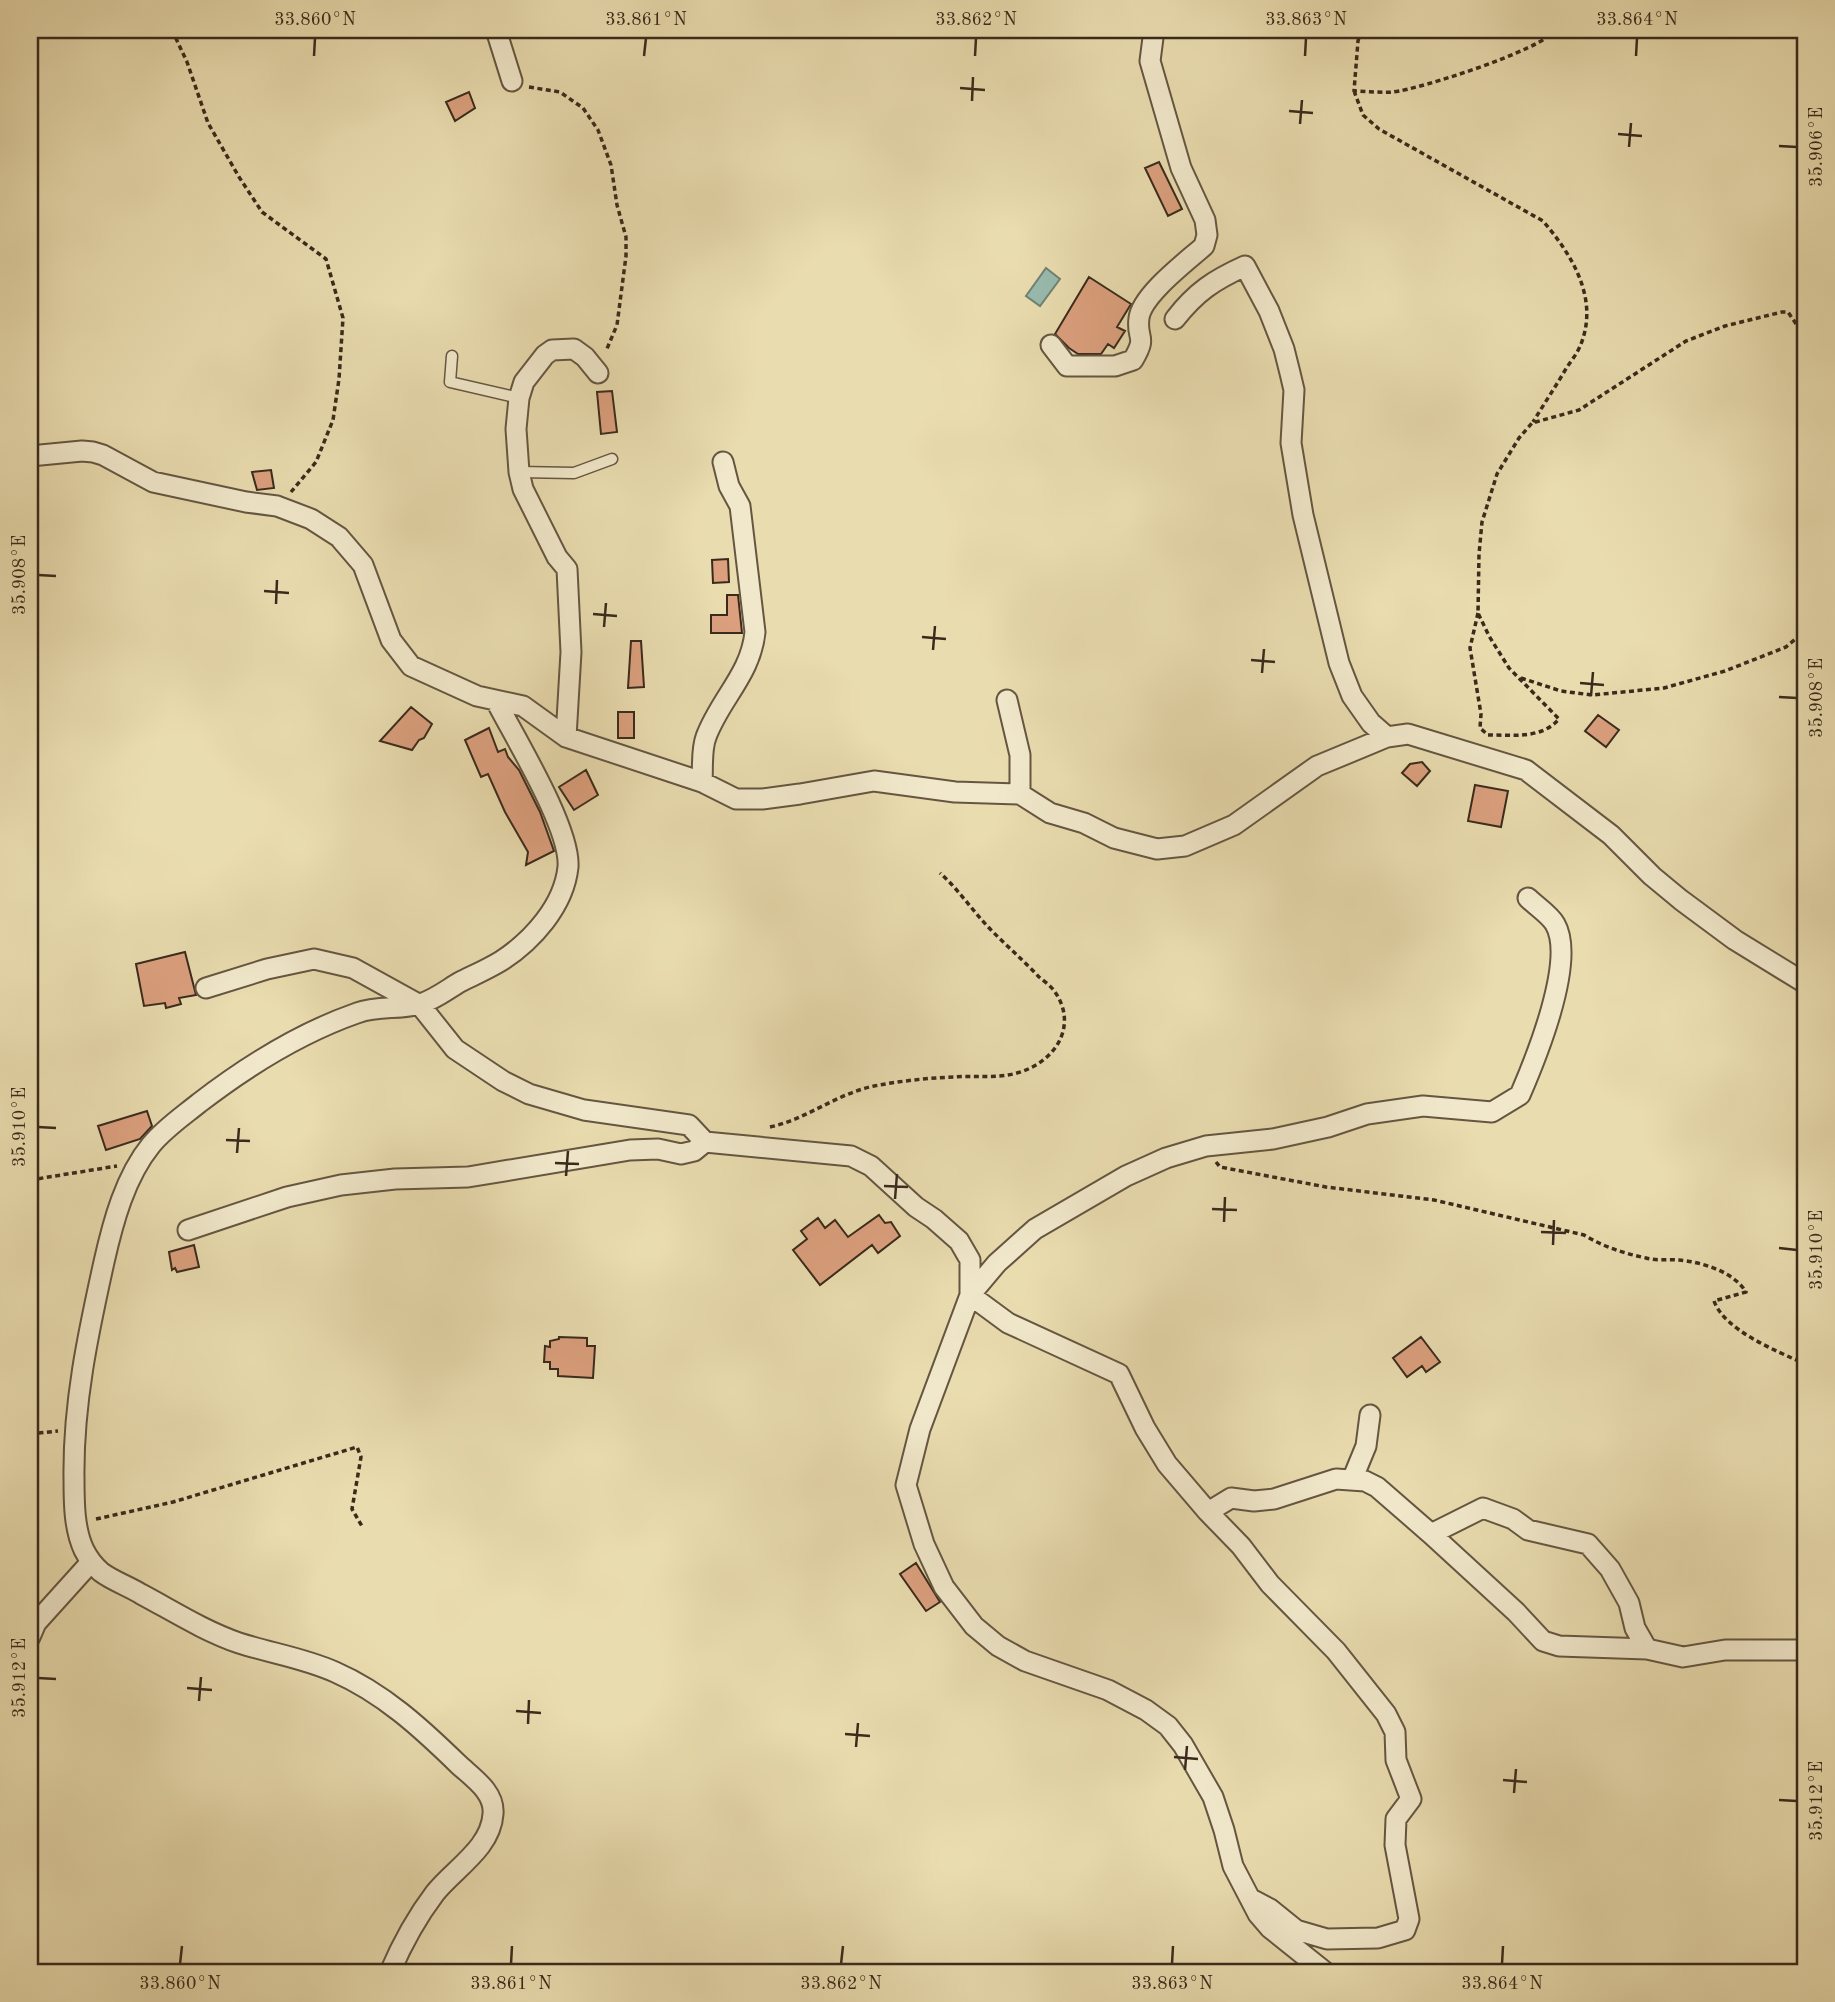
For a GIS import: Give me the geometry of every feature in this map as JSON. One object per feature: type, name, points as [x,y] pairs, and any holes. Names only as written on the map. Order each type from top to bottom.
[{"type":"street","points":[[496,30],[512,81]]},
{"type":"street","points":[[1051,345],[1067,366],[1115,366],[1133,360],[1142,344],[1139,319],[1148,295],[1204,246],[1207,235],[1205,220],[1181,168],[1150,61],[1154,30]]},
{"type":"street","points":[[1175,319],[1192,297],[1225,275],[1245,266],[1284,349],[1290,373],[1294,390],[1291,443],[1303,515],[1339,663],[1352,695],[1371,723],[1387,737]]},
{"type":"street","points":[[566,737],[571,652],[568,569],[557,558],[523,489],[516,429],[519,398],[524,382],[552,350],[574,349],[585,357],[598,373]]},
{"type":"street","points":[[30,456],[93,452],[171,488],[277,506],[295,512],[339,537],[352,550],[363,565],[391,640],[411,666],[443,682],[496,701],[523,706],[566,737],[702,782],[736,799],[762,799],[874,782],[955,792],[1020,794],[1050,813],[1084,822],[1114,838],[1157,849],[1185,846],[1234,825],[1317,766],[1387,737],[1408,734],[1526,770],[1611,835],[1652,876],[1681,900],[1735,940],[1805,983]]},
{"type":"street","points":[[702,782],[705,740],[754,650],[755,632],[740,506],[729,486],[723,462]]},
{"type":"street","points":[[1007,700],[1020,755],[1020,794]]},
{"type":"street","points":[[390,1972],[403,1943],[434,1895],[485,1839],[494,1812],[492,1800],[486,1790],[417,1726],[376,1694],[306,1661],[237,1642],[215,1633],[106,1575],[91,1562],[84,1552],[76,1522],[74,1428],[85,1346],[106,1252],[128,1181],[150,1146],[170,1125],[231,1079],[267,1056],[362,1011],[420,1005],[501,961],[540,928],[562,889],[568,866],[566,844],[554,814],[496,701]]},
{"type":"street","points":[[1325,1972],[1270,1928],[1248,1897],[1233,1866],[1213,1797],[1183,1745],[1168,1726],[1146,1710],[1108,1690],[1025,1661],[998,1646],[974,1626],[944,1587],[929,1555],[906,1485],[920,1429],[970,1295],[997,1263],[1035,1229],[1126,1176],[1166,1158],[1206,1146],[1273,1139],[1328,1128],[1367,1114],[1423,1106],[1492,1112],[1520,1095],[1559,983],[1562,950],[1555,924],[1528,898]]},
{"type":"street","points":[[206,988],[267,969],[314,959],[353,968],[420,1005],[455,1049],[503,1081],[529,1094],[583,1110],[689,1125],[705,1142],[851,1156],[871,1166],[959,1241],[970,1260],[970,1295]]},
{"type":"street","points":[[188,1230],[287,1197],[341,1185],[395,1179],[468,1177],[630,1150],[658,1149],[681,1154],[694,1151],[705,1142]]},
{"type":"street","points":[[970,1295],[1008,1324],[1119,1374],[1145,1428],[1167,1464],[1241,1546],[1270,1584],[1336,1651],[1386,1714],[1395,1732],[1396,1760],[1411,1799],[1396,1819],[1395,1832],[1409,1919],[1405,1930],[1378,1938],[1326,1939],[1296,1930],[1270,1909],[1248,1897]]},
{"type":"street","points":[[1352,1480],[1366,1446],[1370,1415]]},
{"type":"street","points":[[1208,1512],[1231,1497],[1274,1499],[1336,1479],[1365,1481],[1377,1486],[1516,1612],[1543,1641],[1559,1646],[1647,1649],[1683,1657],[1725,1650],[1805,1650]]},
{"type":"street","points":[[1430,1534],[1483,1508],[1513,1519],[1528,1530],[1588,1544],[1611,1569],[1629,1602],[1635,1628],[1647,1649]]},
{"type":"street","points":[[30,1637],[36,1623],[91,1562]]},
{"type":"lane","points":[[452,356],[450,382],[519,398]]},
{"type":"lane","points":[[519,472],[574,473],[611,459]]},
{"type":"path","points":[[172,30],[187,62],[208,123],[239,177],[262,212],[326,258],[343,318],[333,420],[316,461],[277,506]]},
{"type":"path","points":[[1361,30],[1354,91],[1363,115],[1379,129],[1543,221],[1575,264],[1585,290],[1587,314],[1581,344],[1497,474],[1482,522],[1478,613],[1470,648],[1481,714],[1480,728],[1488,735],[1536,733],[1551,728],[1559,719],[1509,668],[1478,613]]},
{"type":"path","points":[[1354,91],[1395,92],[1469,71],[1526,50],[1555,30]]},
{"type":"path","points":[[512,81],[520,87],[540,87],[560,92],[583,108],[598,130],[611,165],[617,205],[626,237],[626,256],[617,325],[598,373]]},
{"type":"path","points":[[1532,423],[1579,410],[1668,351],[1725,326],[1782,312],[1788,313],[1805,338]]},
{"type":"path","points":[[1519,677],[1561,691],[1592,695],[1664,688],[1726,671],[1786,647],[1805,631]]},
{"type":"path","points":[[760,1128],[789,1123],[836,1098],[874,1086],[954,1077],[1001,1077],[1020,1073],[1046,1058],[1058,1047],[1065,1024],[1055,992],[994,933],[958,889],[940,873]]},
{"type":"path","points":[[1206,1146],[1220,1167],[1326,1187],[1434,1200],[1584,1236],[1605,1248],[1649,1259],[1681,1260],[1709,1268],[1739,1280],[1746,1292],[1714,1301],[1719,1315],[1768,1347],[1805,1364]]},
{"type":"path","points":[[30,1180],[140,1163]]},
{"type":"path","points":[[30,1434],[74,1428]]},
{"type":"path","points":[[76,1522],[107,1518],[173,1502],[357,1447],[361,1457],[352,1509],[363,1528]]},
{"type":"water","points":[[1046,268],[1060,279],[1040,306],[1026,296]]},
{"type":"building","points":[[469,92],[475,108],[455,121],[446,102]]},
{"type":"building","points":[[1159,162],[1182,209],[1168,216],[1145,168]]},
{"type":"building","points":[[1089,277],[1131,304],[1117,327],[1125,331],[1114,348],[1108,344],[1101,354],[1078,354],[1055,334]]},
{"type":"building","points":[[612,391],[617,432],[601,434],[597,392]]},
{"type":"building","points":[[271,470],[274,488],[257,490],[252,472]]},
{"type":"building","points":[[728,559],[729,582],[713,583],[712,560]]},
{"type":"building","points":[[727,595],[738,595],[742,633],[711,633],[711,615],[727,615]]},
{"type":"building","points":[[631,641],[641,641],[644,687],[628,688]]},
{"type":"building","points":[[411,707],[432,724],[424,738],[419,740],[412,750],[380,741]]},
{"type":"building","points":[[618,712],[634,712],[634,738],[618,738]]},
{"type":"building","points":[[1598,715],[1619,730],[1606,747],[1585,731]]},
{"type":"building","points":[[489,728],[498,752],[505,749],[519,770],[540,812],[554,851],[526,865],[528,852],[505,812],[488,774],[481,777],[465,740]]},
{"type":"building","points":[[1422,762],[1430,771],[1417,786],[1402,773],[1410,764]]},
{"type":"building","points":[[586,770],[598,795],[574,810],[559,787]]},
{"type":"building","points":[[1475,785],[1508,791],[1501,827],[1468,821]]},
{"type":"building","points":[[185,952],[196,995],[179,998],[181,1004],[166,1008],[165,1003],[144,1006],[136,964]]},
{"type":"building","points":[[147,1111],[152,1126],[140,1139],[106,1150],[98,1126]]},
{"type":"building","points":[[879,1215],[885,1223],[891,1222],[900,1236],[878,1253],[872,1245],[820,1285],[793,1250],[807,1239],[801,1231],[818,1218],[825,1228],[835,1220],[848,1237]]},
{"type":"building","points":[[194,1245],[199,1267],[177,1272],[175,1268],[172,1270],[169,1252]]},
{"type":"building","points":[[559,1337],[587,1338],[587,1346],[595,1346],[593,1378],[558,1376],[558,1369],[550,1369],[550,1362],[544,1362],[545,1346],[550,1347],[550,1341]]},
{"type":"building","points":[[1421,1337],[1440,1362],[1426,1372],[1422,1366],[1407,1377],[1393,1358]]},
{"type":"building","points":[[916,1563],[940,1602],[926,1611],[900,1574]]}]
